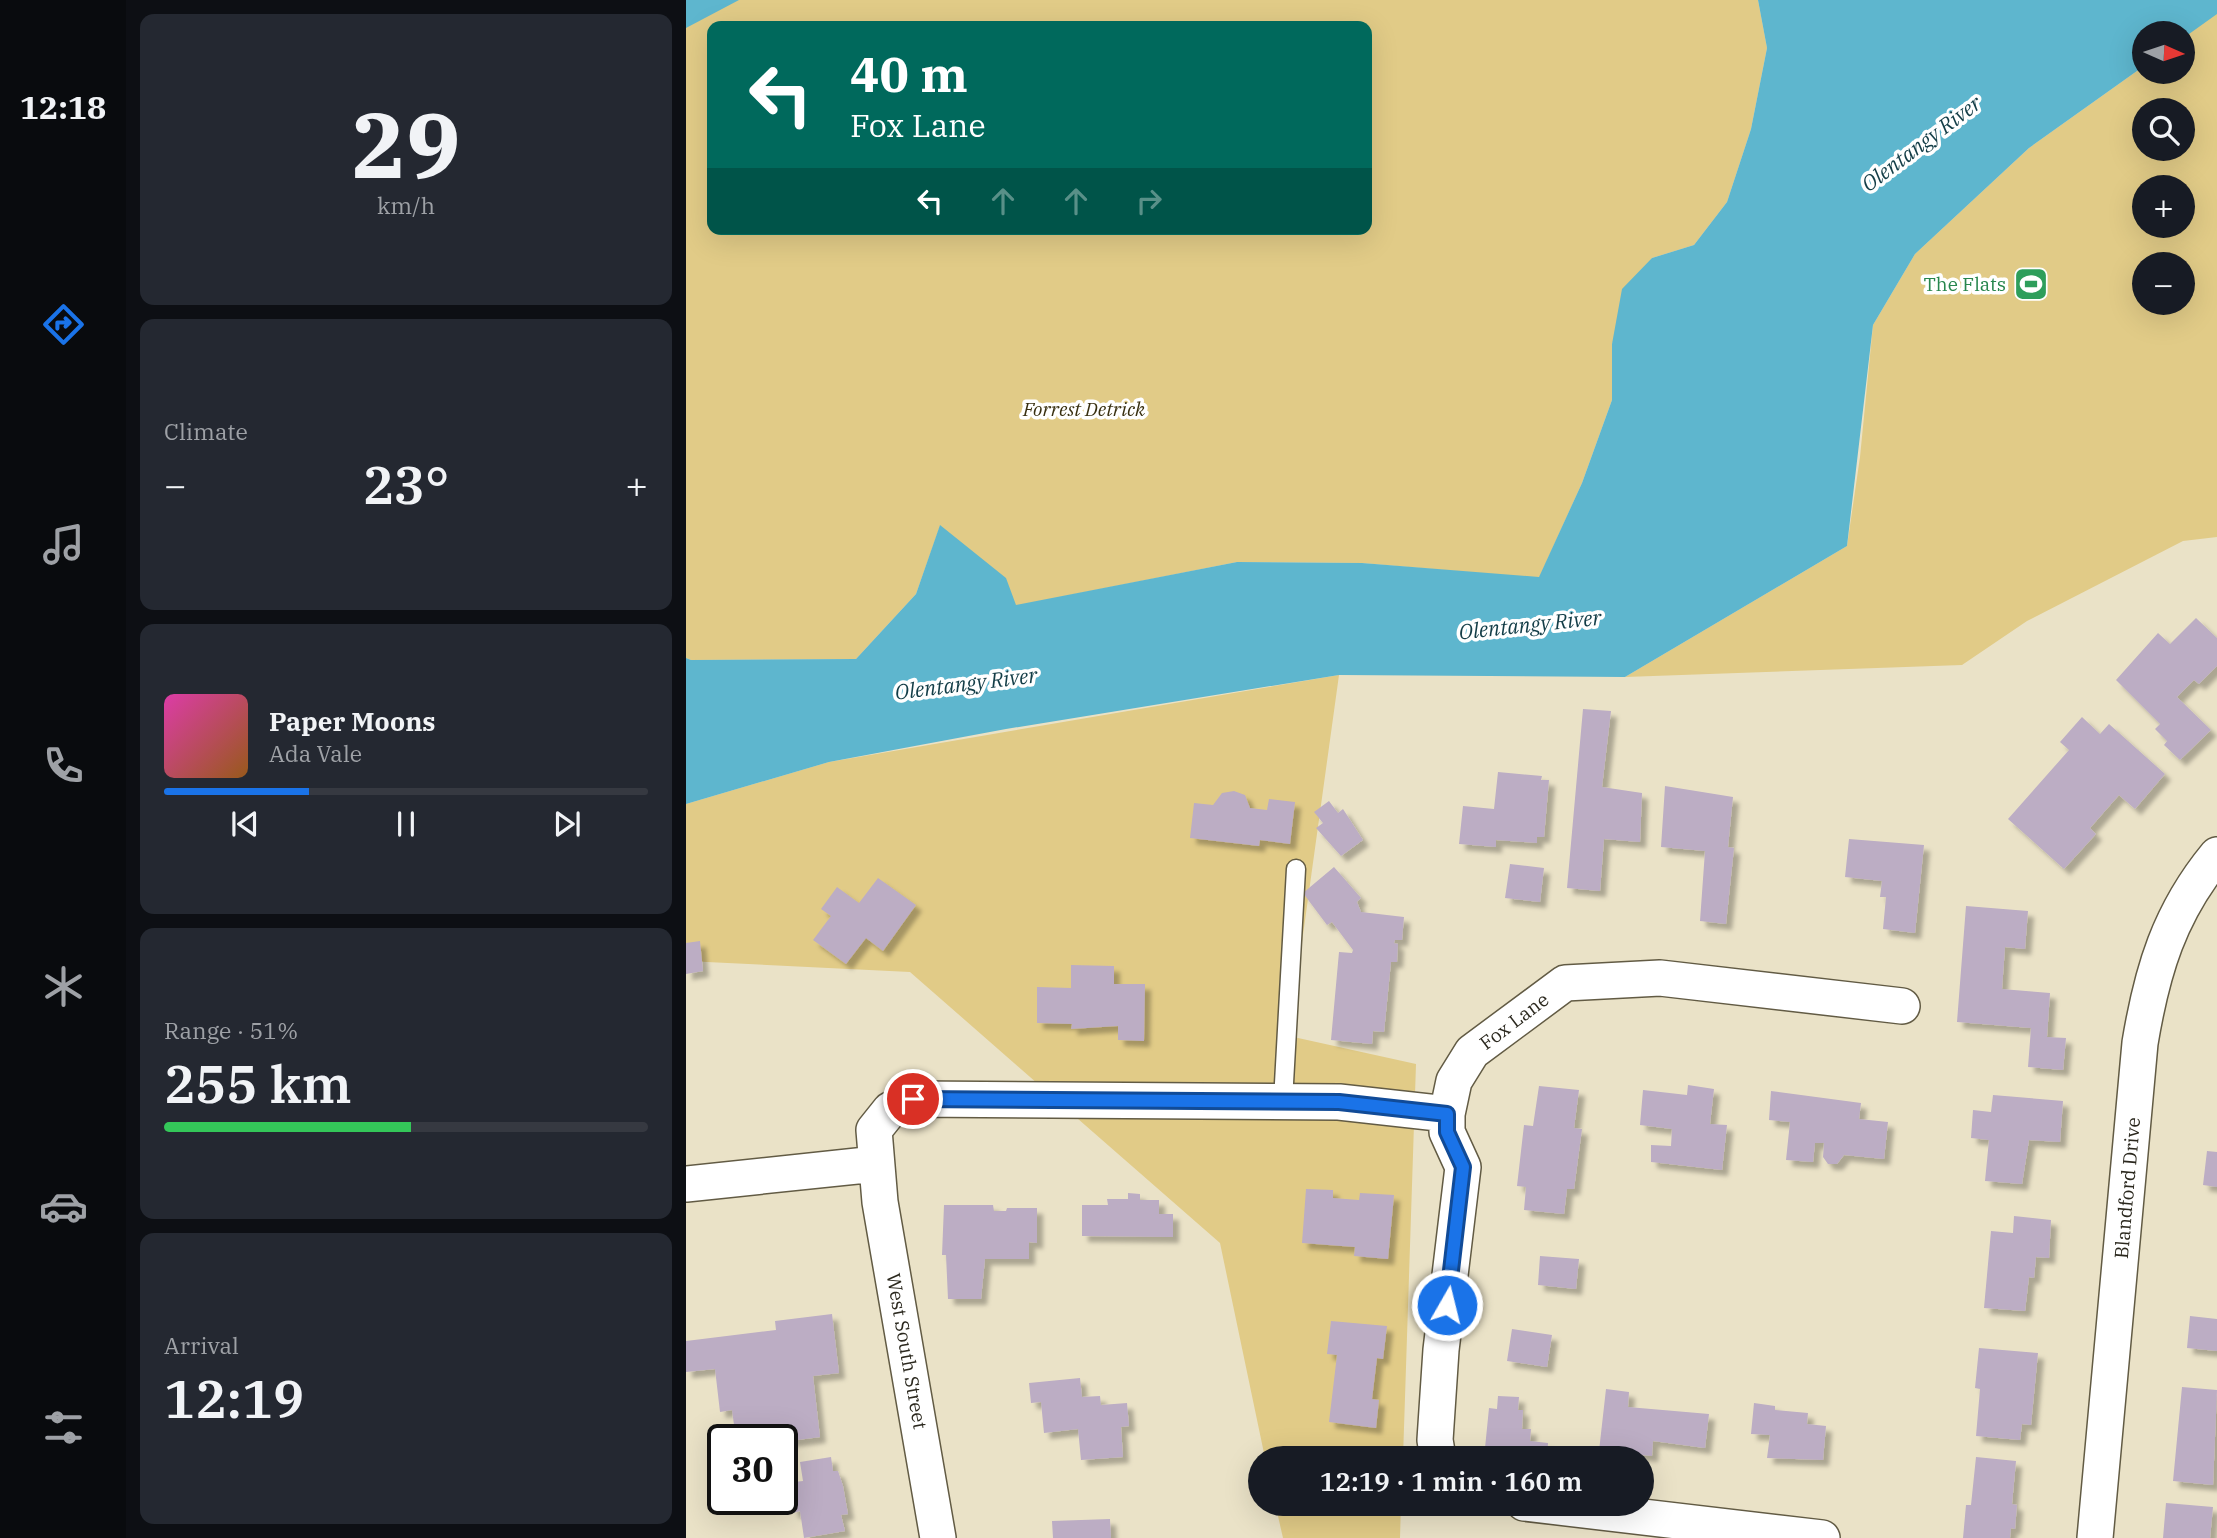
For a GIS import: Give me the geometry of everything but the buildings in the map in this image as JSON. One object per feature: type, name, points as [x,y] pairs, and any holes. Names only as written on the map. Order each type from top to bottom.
[{"type":"street","name":"Blandford Drive","points":[[2095,1538],[2140,1043],[2150,982],[2168,932],[2193,887],[2217,855]]},
{"type":"street","name":"Fox Lane","points":[[1447,1114],[1454,1081],[1472,1052],[1565,983],[1660,978],[1902,1006]]},
{"type":"street","points":[[686,1184],[876,1164],[874,1130],[890,1110],[913,1099],[1339,1102],[1447,1114],[1447,1132],[1463,1167],[1441,1350],[1437,1446]]},
{"type":"street","name":"West South Street","points":[[876,1164],[939,1538]]},
{"type":"street","points":[[1644,1516],[1809,1534],[1822,1538]]},
{"type":"lane","points":[[1283,1101],[1296,869]]},
{"type":"green space","name":"Forrest Detrick","points":[[686,0],[1758,0],[1767,48],[1751,129],[1727,202],[1694,245],[1652,258],[1612,344],[1612,400],[1582,483],[1539,578],[1362,563],[1237,562],[1015,606],[940,526],[916,594],[856,659],[686,658]]},
{"type":"green space","points":[[2217,10],[2217,537],[2183,541],[2027,621],[1962,665],[1625,677],[1847,546],[1860,457],[1873,325],[1915,254],[2029,148],[2132,75],[2132,84],[2195,84],[2195,28]]},
{"type":"green space","points":[[1339,675],[1289,1036],[1416,1064],[1403,1446],[1262,1446],[1220,1243],[910,972],[686,961],[686,804],[829,762]]},
{"type":"green space","points":[[1278,1516],[1401,1516],[1400,1538],[1283,1538]]},
{"type":"water","points":[[686,0],[739,0],[686,28]]},
{"type":"water","name":"Olentangy River","points":[[1758,0],[2217,0],[2217,14],[2195,30],[2195,21],[2132,21],[2132,75],[2029,148],[1915,254],[1873,325],[1847,546],[1625,677],[1339,675],[1006,729],[829,762],[686,804],[686,658],[856,659],[916,594],[940,525],[1006,578],[1016,605],[1237,562],[1362,563],[1539,577],[1582,483],[1612,400],[1612,344],[1622,289],[1652,258],[1694,245],[1727,202],[1751,129],[1767,48]]},
{"type":"place","name":"The Flats","points":[[2031,284]]},
{"type":"route","points":[[913,1099],[1339,1102],[1447,1114],[1447,1132],[1463,1167],[1447,1305]]}]
